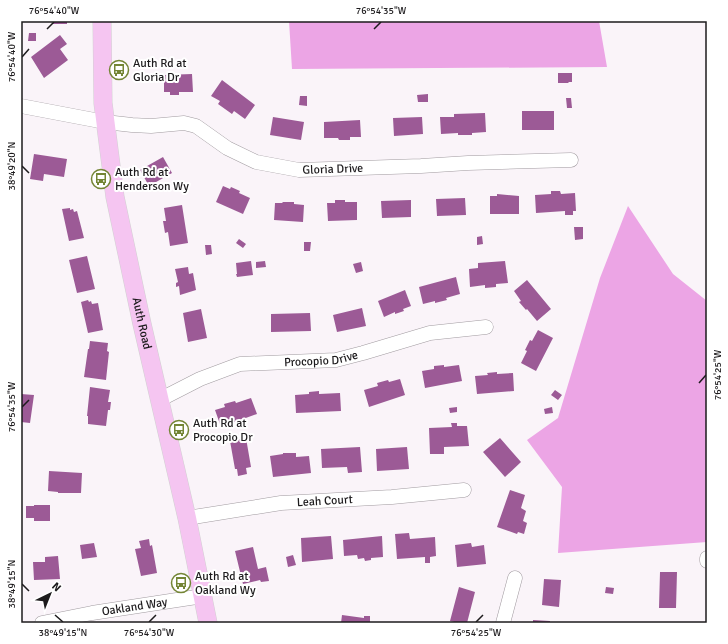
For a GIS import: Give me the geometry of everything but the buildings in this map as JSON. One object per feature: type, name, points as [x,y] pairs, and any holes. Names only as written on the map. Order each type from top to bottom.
[{"type":"main road","name":"Auth Road","points":[[102,21],[103,103],[115,197],[159,400],[187,518],[208,623]]},
{"type":"street","name":"Gloria Drive","points":[[21,106],[105,122],[132,125],[151,126],[184,123],[196,126],[227,148],[256,162],[299,170],[571,160]]},
{"type":"street","name":"Procopio Drive","points":[[159,400],[200,379],[240,364],[336,360],[430,333],[486,327]]},
{"type":"street","name":"Leah Court","points":[[187,518],[281,503],[392,497],[464,490]]},
{"type":"street","points":[[503,623],[515,578]]},
{"type":"street","name":"Oakland Way","points":[[42,623],[92,613],[203,596]]},
{"type":"shaded area","points":[[289,21],[599,21],[607,67],[292,69]]},
{"type":"shaded area","points":[[628,206],[673,274],[707,301],[707,542],[558,553],[562,487],[527,440],[558,418],[600,278]]},
{"type":"place","name":"Auth Rd at Gloria Dr","points":[[119,70]]},
{"type":"place","name":"Auth Rd at Henderson Wy","points":[[101,179]]},
{"type":"place","name":"Auth Rd at Procopio Dr","points":[[179,430]]},
{"type":"place","name":"Auth Rd at Oakland Wy","points":[[181,583]]}]
